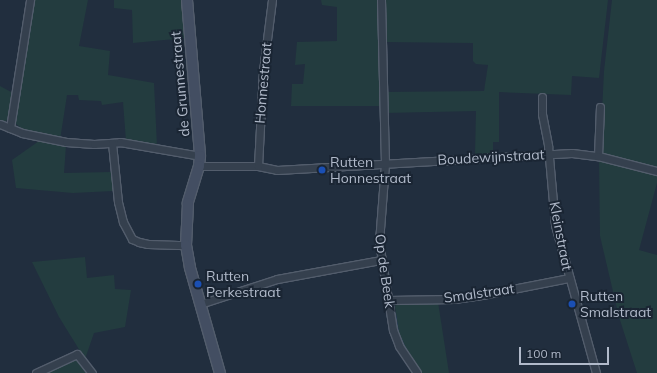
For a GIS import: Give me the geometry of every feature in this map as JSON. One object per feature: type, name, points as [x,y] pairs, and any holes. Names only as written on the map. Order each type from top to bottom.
[{"type":"street","points":[[10,128],[30,0]]},
{"type":"street","name":"de Grunnestraat","points":[[188,0],[200,161]]},
{"type":"street","name":"Honnestraat","points":[[258,166],[263,71],[272,0]]},
{"type":"street","points":[[381,0],[385,164]]},
{"type":"street","name":"Kleinstraat","points":[[542,97],[542,114],[548,146],[556,225],[569,278],[596,373]]},
{"type":"street","points":[[598,156],[600,107]]},
{"type":"street","name":"Boudewijnstraat","points":[[0,124],[36,137],[66,142],[120,142],[200,161],[258,166],[277,170],[548,154],[572,154],[598,156],[657,171]]},
{"type":"street","points":[[112,143],[118,202],[123,222],[132,239],[148,244],[186,245]]},
{"type":"street","points":[[200,161],[188,203],[186,245],[190,268],[220,373]]},
{"type":"street","name":"Op de Beek","points":[[385,164],[379,220],[381,260],[394,330],[399,346],[417,373]]},
{"type":"street","points":[[200,304],[277,279],[381,260]]},
{"type":"street","name":"Smalstraat","points":[[389,300],[454,299],[569,278]]},
{"type":"street","points":[[36,373],[77,354],[92,373]]},
{"type":"green space","points":[[33,0],[88,0],[79,46],[110,51],[108,75],[154,83],[157,146],[126,141],[123,102],[102,105],[101,101],[79,100],[78,95],[67,95],[60,140],[22,129],[14,122]]},
{"type":"green space","points":[[114,0],[183,0],[185,38],[133,43],[132,10],[114,8]]},
{"type":"green space","points":[[321,0],[379,0],[381,106],[291,106],[292,84],[303,84],[305,64],[295,65],[297,42],[337,41],[337,7],[322,5]]},
{"type":"green space","points":[[383,0],[608,0],[599,78],[572,76],[571,95],[499,92],[499,142],[493,142],[493,154],[475,155],[476,111],[385,113],[384,92],[484,91],[488,65],[476,64],[473,61],[473,43],[383,42]]},
{"type":"green space","points":[[612,0],[657,0],[657,167],[600,153],[604,71]]},
{"type":"green space","points":[[0,86],[13,93],[9,119],[4,122],[0,121]]},
{"type":"green space","points":[[39,141],[66,145],[64,173],[112,172],[113,191],[73,193],[16,188],[12,160]]},
{"type":"green space","points":[[599,161],[657,174],[657,183],[639,250],[657,255],[657,373],[637,373],[619,317],[600,236]]},
{"type":"green space","points":[[85,257],[87,278],[114,275],[115,289],[131,290],[125,327],[94,333],[85,359],[59,317],[32,262]]},
{"type":"green space","points":[[438,302],[449,373],[422,373],[404,345],[399,333],[395,306],[400,303]]},
{"type":"green space","points":[[76,358],[89,373],[42,373]]},
{"type":"waterway","points":[[385,0],[385,14]]},
{"type":"waterway","points":[[395,314],[398,333],[406,350]]},
{"type":"place","name":"Rutten Honnestraat","points":[[322,170]]},
{"type":"place","name":"Rutten Perkestraat","points":[[198,284]]},
{"type":"place","name":"Rutten Smalstraat","points":[[572,304]]}]
